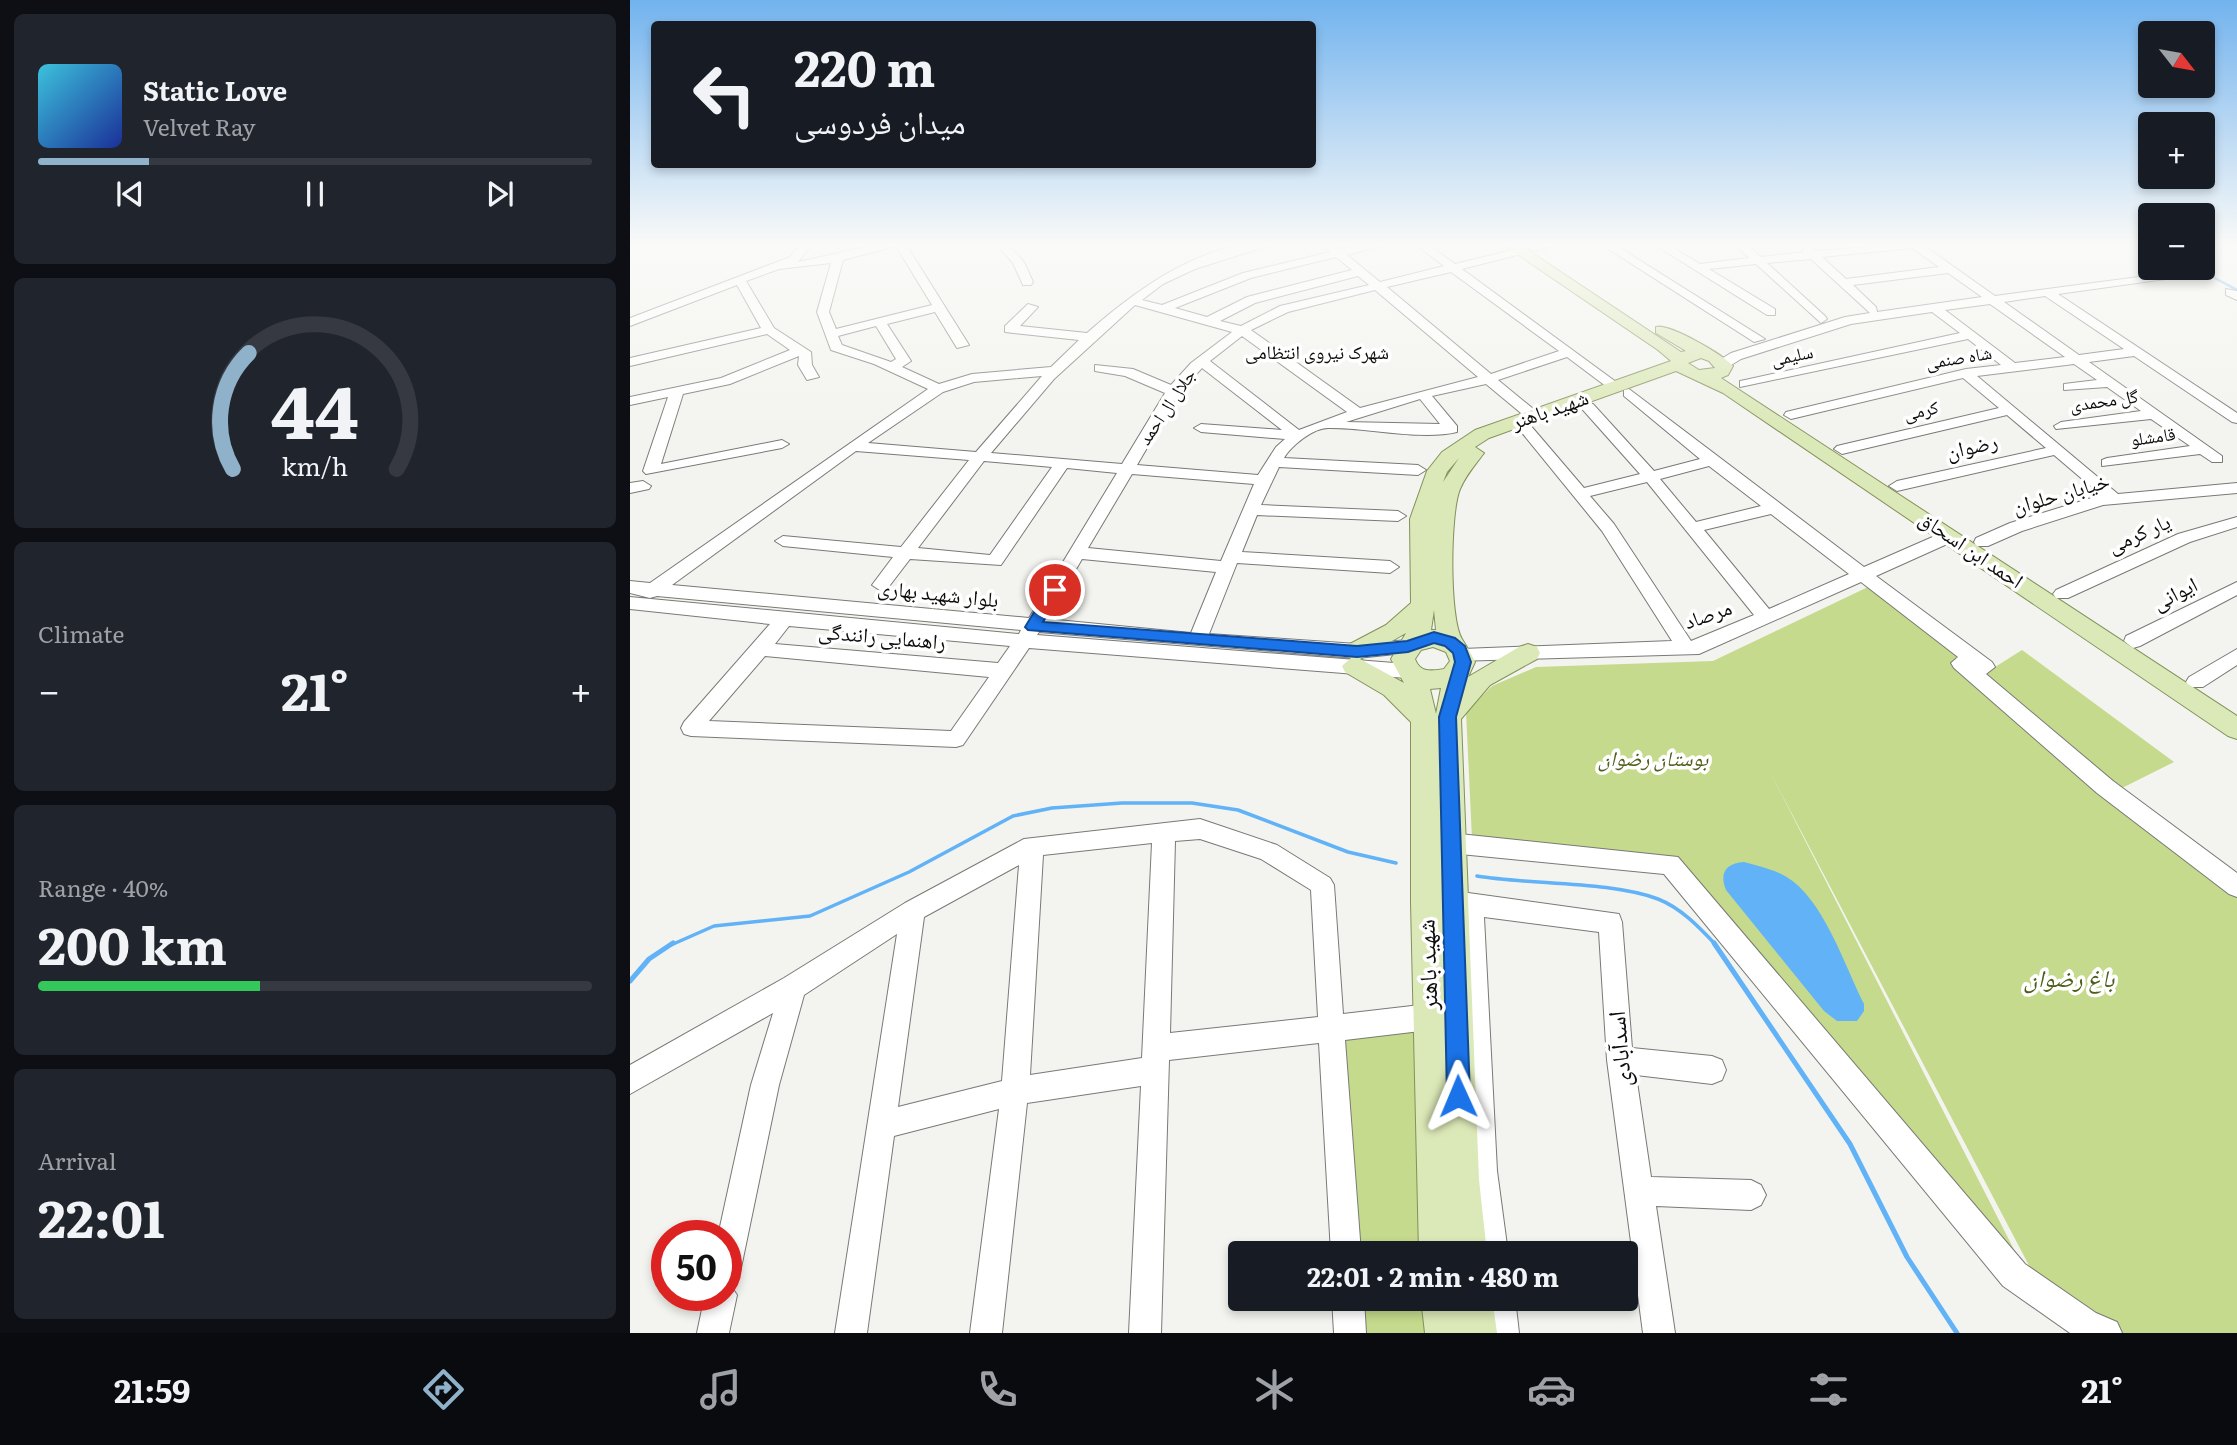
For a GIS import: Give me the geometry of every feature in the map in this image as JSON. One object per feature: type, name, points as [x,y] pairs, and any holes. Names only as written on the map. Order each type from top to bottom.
[{"type":"main road","name":"احمد ابن اسحاق","points":[[1606,305],[1664,346],[1689,369],[1729,389],[2237,729]]},
{"type":"main road","name":"احمد ابن اسحاق","points":[[1622,305],[1714,360],[1791,415],[2237,709]]},
{"type":"main road","points":[[1686,354],[1714,360],[1719,373],[1689,369],[1686,354]]},
{"type":"main road","name":"شهید باهنر","points":[[1413,644],[1423,606],[1420,519],[1437,471],[1464,444],[1689,369]]},
{"type":"main road","name":"شهید باهنر","points":[[1467,1241],[1460,1180],[1451,904],[1438,843],[1436,718],[1456,657],[1444,606],[1441,519],[1455,474],[1465,460],[1479,449],[1531,421],[1588,407],[1622,390]]},
{"type":"main road","points":[[1423,606],[1356,659],[1436,718],[1481,679],[1528,653]]},
{"type":"main road","points":[[1434,638],[1456,657],[1442,681],[1411,674],[1402,659],[1413,644],[1434,638]]},
{"type":"main road","name":"شهید باهنر","points":[[1411,674],[1436,718]]},
{"type":"main road","name":"شهید باهنر","points":[[1438,1241],[1429,1017],[1451,904]]},
{"type":"main road","points":[[1442,1311],[1445,1333]]},
{"type":"main road","points":[[1474,1311],[1477,1333]]},
{"type":"street","points":[[630,322],[675,305]]},
{"type":"street","points":[[754,305],[769,330]]},
{"type":"street","points":[[824,305],[823,312],[836,347],[891,367],[939,389]]},
{"type":"street","points":[[881,586],[981,458],[1055,371],[1089,337],[1128,305]]},
{"type":"street","points":[[1150,305],[1244,331],[1357,413]]},
{"type":"street","points":[[1166,309],[1174,305]]},
{"type":"street","points":[[1211,320],[1241,305]]},
{"type":"street","name":"جلال ال احمد","points":[[1028,634],[1173,391],[1193,366],[1266,316],[1301,305]]},
{"type":"street","points":[[1398,305],[1488,379],[1531,421],[1580,494],[1608,528],[1686,648]]},
{"type":"street","points":[[1505,305],[1622,390],[1985,667]]},
{"type":"street","points":[[1706,305],[1759,338]]},
{"type":"street","points":[[1761,305],[1771,312]]},
{"type":"street","points":[[1806,305],[1821,319]]},
{"type":"street","points":[[1867,305],[1872,310]]},
{"type":"street","points":[[1714,360],[1759,338],[1821,319],[1907,305]]},
{"type":"street","points":[[1714,360],[1737,356],[1835,323],[1961,305]]},
{"type":"street","points":[[2000,305],[2217,459]]},
{"type":"street","points":[[2067,305],[2237,419]]},
{"type":"street","points":[[831,334],[939,307],[962,345]]},
{"type":"street","points":[[1032,307],[1010,329],[1089,337]]},
{"type":"street","points":[[1936,309],[2014,369]]},
{"type":"street","points":[[880,322],[904,361],[891,367]]},
{"type":"street","points":[[630,362],[769,330],[776,332],[806,355],[805,365],[812,377]]},
{"type":"street","name":"سلیمی","points":[[1745,384],[1970,335]]},
{"type":"street","points":[[630,401],[725,381],[800,351]]},
{"type":"street","points":[[1197,640],[1263,480],[1273,462],[1298,436],[1357,413],[1488,379],[1569,352]]},
{"type":"street","name":"شاه صنمی","points":[[1791,415],[1966,373],[2136,352]]},
{"type":"street","points":[[1202,361],[1298,436]]},
{"type":"street","points":[[1100,368],[1128,372],[1173,391]]},
{"type":"street","points":[[654,589],[853,446],[939,389],[972,378],[1055,371]]},
{"type":"street","points":[[1966,373],[2114,498]]},
{"type":"street","points":[[2069,387],[2108,383]]},
{"type":"street","points":[[676,393],[651,471],[782,444]]},
{"type":"street","points":[[1319,426],[1452,429],[1423,394]]},
{"type":"street","points":[[1588,407],[1650,476],[1766,617]]},
{"type":"street","name":"کرمی","points":[[1842,449],[2009,410]]},
{"type":"street","name":"گل محمدی","points":[[2062,426],[2153,414]]},
{"type":"street","points":[[1201,428],[1298,436]]},
{"type":"street","points":[[853,446],[1125,471],[1263,480]]},
{"type":"street","name":"قامشلو","points":[[2107,463],[2203,449]]},
{"type":"street","name":"رضوان","points":[[1897,485],[2057,450]]},
{"type":"street","points":[[1580,494],[1712,461]]},
{"type":"street","points":[[1273,462],[1418,470]]},
{"type":"street","points":[[783,541],[995,561],[1062,464]]},
{"type":"street","name":"خیابان حلوان","points":[[1982,542],[2028,523],[2114,498],[2237,488]]},
{"type":"street","points":[[1691,528],[1774,508]]},
{"type":"street","points":[[1252,510],[1398,516]]},
{"type":"street","name":"یار کرمی","points":[[2062,594],[2183,538],[2237,522]]},
{"type":"street","name":"مرصاد","points":[[1456,657],[1699,647],[1950,536]]},
{"type":"street","points":[[1077,553],[1229,562],[1390,567]]},
{"type":"street","name":"ایوانی","points":[[2133,641],[2237,587]]},
{"type":"street","name":"بلوار شهید بهاری","points":[[631,600],[654,589],[1028,634],[1197,640],[1356,659],[1411,674]]},
{"type":"street","name":"بلوار شهید بهاری","points":[[631,600],[785,619],[1356,659],[1413,644]]},
{"type":"street","points":[[785,619],[691,728],[956,739],[1028,634]]},
{"type":"street","name":"راهنمایی رانندگی","points":[[760,649],[1003,671]]},
{"type":"street","points":[[2196,682],[2237,656]]},
{"type":"street","points":[[1957,659],[2105,787],[2237,887]]},
{"type":"street","points":[[630,1080],[793,987],[913,911],[1032,846],[1200,829],[1269,852],[1322,885],[1345,1241]]},
{"type":"street","points":[[1145,1333],[1164,832]]},
{"type":"street","points":[[1438,843],[1670,864],[2014,1275],[2085,1324],[2106,1333]]},
{"type":"street","points":[[986,1333],[1015,1091],[1032,846]]},
{"type":"street","points":[[1451,904],[1492,1241]]},
{"type":"street","name":"اسدآبادی","points":[[1451,904],[1610,922],[1620,1060],[1636,1191],[1659,1333]]},
{"type":"street","points":[[851,1333],[913,911]]},
{"type":"street","points":[[736,1220],[765,1085],[793,987]]},
{"type":"street","points":[[880,1126],[1155,1059],[1332,1028],[1429,1017]]},
{"type":"street","points":[[1620,1060],[1712,1070]]},
{"type":"street","points":[[1636,1191],[1751,1195]]},
{"type":"street","points":[[713,1333],[718,1311]]},
{"type":"street","points":[[1349,1311],[1350,1333]]},
{"type":"street","points":[[1500,1311],[1503,1333]]},
{"type":"green space","name":"باغ رضوان","points":[[1870,586],[1984,674],[2022,650],[2174,762],[2108,795],[2237,896],[2237,1333],[2121,1333],[2045,1296],[1769,770],[2026,1273],[1674,857],[1522,851],[1472,839],[1466,712],[1492,686],[1536,667],[1713,661]]},
{"type":"green space","points":[[1421,1025],[1424,1241],[1345,1241],[1333,1039]]},
{"type":"green space","points":[[1349,1311],[1427,1311],[1429,1333],[1350,1333]]},
{"type":"water","points":[[1744,862],[1785,876],[1799,886],[1811,900],[1832,934],[1864,1004],[1864,1011],[1857,1021],[1837,1021],[1824,1011],[1726,890],[1723,879],[1726,870],[1733,864]]},
{"type":"waterway","points":[[671,945],[714,926],[810,916],[909,872],[1013,816],[1052,808],[1122,803],[1192,803],[1238,810],[1348,852],[1396,863]]},
{"type":"waterway","points":[[1477,876],[1594,886],[1639,893],[1674,907],[1714,943]]},
{"type":"waterway","points":[[630,981],[649,959],[673,943]]},
{"type":"waterway","points":[[1714,943],[1850,1144],[1907,1257],[1957,1333]]},
{"type":"district","name":"شهرک نیروی انتظامی","points":[[1317,352]]},
{"type":"route","points":[[1055,590],[1033,627],[1357,651],[1408,647],[1417,641],[1434,638],[1450,642],[1460,650],[1463,662],[1457,672],[1448,717],[1458,1096]]},
{"type":"park label","name":"بوستان رضوان","points":[[1653,759]]}]
